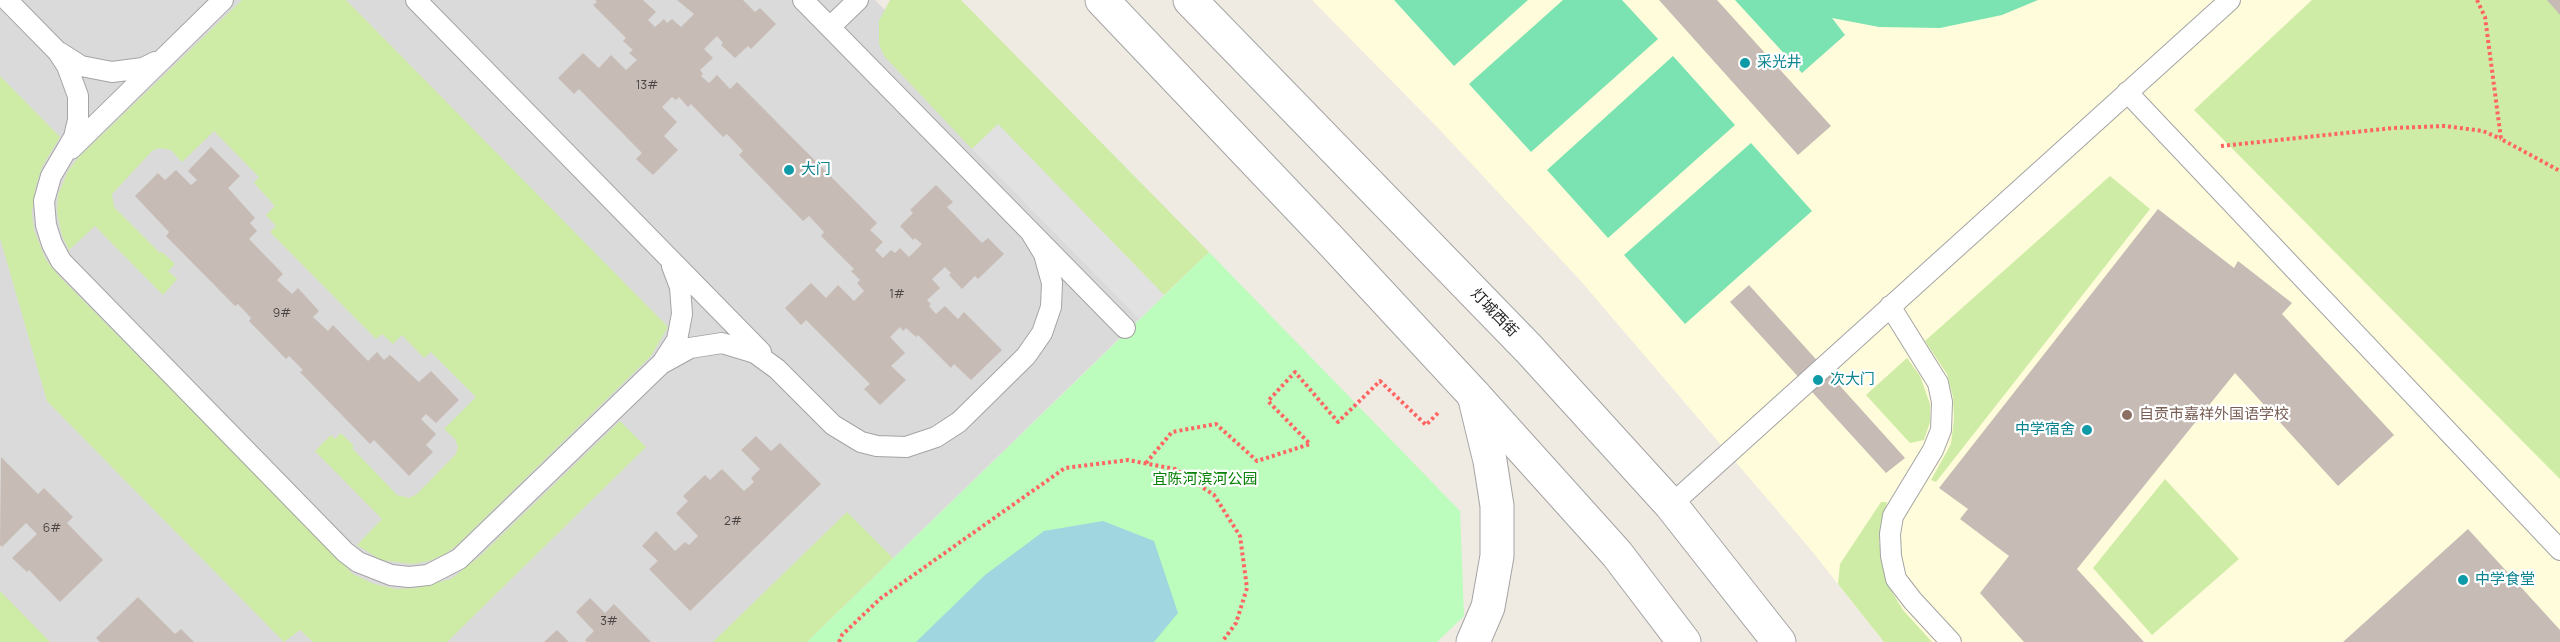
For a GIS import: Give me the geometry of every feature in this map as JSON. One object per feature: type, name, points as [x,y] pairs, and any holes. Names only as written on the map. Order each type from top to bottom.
[{"type":"street","points":[[1102,0],[1332,242],[1617,554],[1684,642]]},
{"type":"street","name":"灯城西街","points":[[1191,0],[1529,350],[1671,504],[1779,642]]},
{"type":"street","points":[[1469,391],[1490,461],[1497,506],[1497,556],[1488,607],[1473,642]]},
{"type":"lane","points":[[7,0],[58,52],[67,66],[78,96],[78,120],[74,137],[51,176],[44,201],[46,225],[61,261],[345,552],[374,570],[408,577],[428,575],[459,559],[661,364],[676,340],[682,300],[675,273],[664,253]]},
{"type":"lane","points":[[64,156],[223,0]]},
{"type":"lane","points":[[416,0],[833,425],[861,442],[877,446],[906,447],[936,437],[959,422],[1026,356],[1042,333],[1051,307],[1052,284],[1044,254],[1030,231]]},
{"type":"lane","points":[[803,0],[1125,328]]},
{"type":"lane","points":[[830,27],[858,0]]},
{"type":"lane","points":[[1671,504],[2230,0]]},
{"type":"lane","points":[[58,52],[81,66],[112,72],[143,68],[168,54]]},
{"type":"lane","points":[[2127,92],[2560,550]]},
{"type":"lane","points":[[1890,306],[1938,382],[1942,402],[1941,430],[1928,458],[1893,516],[1890,534],[1896,579],[1951,642]]},
{"type":"lane","points":[[661,364],[690,348],[722,344],[738,346],[755,353],[777,369]]},
{"type":"path","points":[[2477,0],[2485,16],[2501,139]]},
{"type":"path","points":[[2182,151],[2393,128],[2445,126],[2483,131],[2560,171]]},
{"type":"path","points":[[1146,463],[1172,432],[1216,424],[1257,461],[1310,444],[1268,401],[1295,372],[1338,422],[1380,381],[1426,425],[1469,391]]},
{"type":"path","points":[[839,642],[842,635],[881,598],[1065,468],[1128,460],[1175,470],[1214,495],[1240,536],[1247,588],[1236,623],[1222,642]]},
{"type":"shaded area","points":[[0,0],[875,0],[1164,295],[807,642],[0,642]]},
{"type":"shaded area","name":"自贡市嘉祥外国语学校","points":[[1312,0],[2560,0],[2560,642],[1884,642],[1811,550],[1579,279],[1438,128]]},
{"type":"shaded area","points":[[998,124],[1164,295],[1139,319],[972,149]]},
{"type":"green space","points":[[242,0],[346,0],[668,327],[651,356],[457,545],[445,554],[429,561],[412,564],[381,560],[357,545],[382,519],[315,451],[331,435],[335,439],[341,433],[354,446],[352,448],[397,495],[409,498],[417,494],[456,454],[458,447],[455,439],[444,429],[476,397],[431,352],[424,358],[402,335],[393,344],[382,334],[376,339],[270,232],[276,226],[266,215],[275,206],[254,183],[259,177],[214,131],[182,162],[171,150],[159,148],[152,151],[112,194],[114,207],[160,253],[162,252],[175,264],[168,271],[177,279],[163,295],[95,226],[69,250],[62,236],[57,212],[58,195],[68,171],[78,158]]},
{"type":"green space","points":[[890,0],[961,0],[1209,252],[1164,295],[998,125],[972,149],[884,56],[879,44],[879,21]]},
{"type":"green space","points":[[1394,0],[1528,0],[1454,66]]},
{"type":"green space","points":[[1563,0],[1622,0],[1658,39],[1531,152],[1469,84]]},
{"type":"green space","points":[[1735,0],[2038,0],[2002,15],[1940,28],[1879,27],[1832,18],[1845,35],[1802,73]]},
{"type":"green space","points":[[2312,0],[2551,0],[2560,10],[2560,479],[2194,110]]},
{"type":"green space","points":[[1673,56],[1735,125],[1608,238],[1547,170]]},
{"type":"green space","points":[[0,76],[60,137],[42,167],[35,189],[32,213],[34,230],[46,260],[58,275],[353,574],[374,584],[396,589],[416,588],[451,579],[479,557],[620,421],[646,447],[447,642],[313,642],[300,630],[284,642],[47,401],[0,238]]},
{"type":"green space","points":[[1751,143],[1812,211],[1685,324],[1624,255]]},
{"type":"green space","points":[[2110,176],[2150,209],[1936,482],[1931,480],[1951,444],[1954,419],[1953,397],[1947,374],[1925,341]]},
{"type":"green space","name":"宜陈河滨河公园","points":[[1209,252],[1460,511],[1464,616],[1437,642],[807,642]]},
{"type":"green space","points":[[1907,358],[1920,376],[1930,404],[1930,422],[1924,440],[1910,443],[1866,395]]},
{"type":"green space","points":[[2165,479],[2239,559],[2152,635],[2093,568]]},
{"type":"green space","points":[[1881,502],[1887,502],[1879,541],[1886,582],[1903,610],[1932,642],[1884,642],[1838,584],[1840,564]]},
{"type":"green space","points":[[847,512],[893,558],[807,642],[713,642]]},
{"type":"green space","points":[[0,591],[50,642],[0,642]]},
{"type":"water","points":[[1103,521],[1154,541],[1178,613],[1154,642],[916,642],[985,575],[1044,531]]},
{"type":"building","points":[[595,0],[643,0],[656,12],[648,20],[655,27],[664,19],[667,23],[672,19],[681,27],[694,14],[677,0],[743,0],[755,12],[760,8],[776,24],[751,49],[748,46],[735,58],[721,45],[723,43],[717,36],[704,49],[713,58],[700,70],[703,74],[701,76],[709,83],[717,75],[730,89],[737,82],[877,223],[870,230],[883,242],[875,250],[883,258],[891,250],[895,253],[900,248],[909,257],[922,244],[915,238],[913,240],[900,226],[913,213],[910,210],[936,185],[953,202],[947,207],[982,243],[988,238],[1004,254],[978,279],[975,276],[962,289],[945,267],[932,279],[940,288],[927,300],[931,304],[929,306],[936,314],[945,306],[958,319],[964,312],[1002,350],[971,380],[954,364],[951,368],[918,335],[916,337],[906,328],[903,331],[900,327],[890,337],[905,353],[891,366],[906,380],[880,405],[864,389],[870,384],[806,320],[801,325],[785,308],[811,283],[826,298],[838,285],[854,301],[864,291],[857,283],[860,280],[851,271],[854,269],[821,236],[824,232],[809,216],[803,221],[739,155],[743,151],[727,134],[723,137],[691,104],[688,107],[679,97],[676,100],[672,97],[662,107],[677,122],[664,136],[678,150],[653,175],[636,159],[642,153],[579,89],[574,94],[558,78],[583,53],[599,68],[611,55],[626,70],[637,60],[629,53],[633,50],[623,41],[626,38],[593,5],[597,2]]},
{"type":"building","name":"采光井","points":[[1659,0],[1717,0],[1831,126],[1798,155]]},
{"type":"building","points":[[2547,0],[2560,0],[2560,15]]},
{"type":"building","points":[[211,147],[240,176],[228,188],[255,218],[250,223],[257,231],[249,239],[283,274],[277,280],[292,294],[298,288],[319,311],[313,317],[328,331],[333,325],[368,361],[377,352],[384,360],[390,355],[419,382],[431,371],[459,400],[436,423],[426,414],[421,419],[436,434],[426,445],[433,452],[409,476],[374,440],[370,444],[300,372],[303,370],[289,356],[286,359],[249,321],[251,318],[238,304],[235,306],[166,236],[169,232],[135,196],[158,173],[165,180],[176,170],[191,185],[197,180],[188,171]]},
{"type":"building","name":"中学宿舍","points":[[2158,209],[2234,268],[2238,261],[2292,303],[2282,314],[2394,435],[2338,486],[2235,373],[2077,569],[2144,642],[2024,642],[1980,593],[2009,556],[1960,519],[1968,509],[1939,488]]},
{"type":"building","name":"次大门","points":[[1749,285],[1905,458],[1886,473],[1730,302]]},
{"type":"building","points":[[756,436],[771,451],[780,443],[821,484],[690,611],[649,569],[658,561],[642,546],[656,531],[675,551],[685,542],[689,545],[698,536],[676,513],[688,501],[683,496],[705,475],[710,480],[722,469],[744,491],[754,482],[751,478],[760,469],[741,450]]},
{"type":"building","points":[[1,457],[38,494],[44,488],[73,517],[67,523],[103,560],[60,602],[29,570],[27,572],[12,558],[37,534],[26,523],[2,547],[0,545]]},
{"type":"building","name":"中学食堂","points":[[2468,529],[2560,630],[2560,642],[2343,642]]},
{"type":"building","points":[[138,597],[175,634],[181,629],[194,642],[100,642],[96,638]]},
{"type":"building","points":[[590,598],[605,613],[614,604],[651,642],[587,642],[585,640],[594,631],[576,612]]},
{"type":"building","points":[[557,630],[569,642],[544,642]]},
{"type":"place","name":"采光井","points":[[1745,63]]},
{"type":"place","name":"大门","points":[[789,170]]},
{"type":"place","name":"次大门","points":[[1818,380]]},
{"type":"place","name":"自贡市嘉祥外国语学校","points":[[2127,415]]},
{"type":"place","name":"中学宿舍","points":[[2087,430]]},
{"type":"place","name":"中学食堂","points":[[2463,580]]}]
